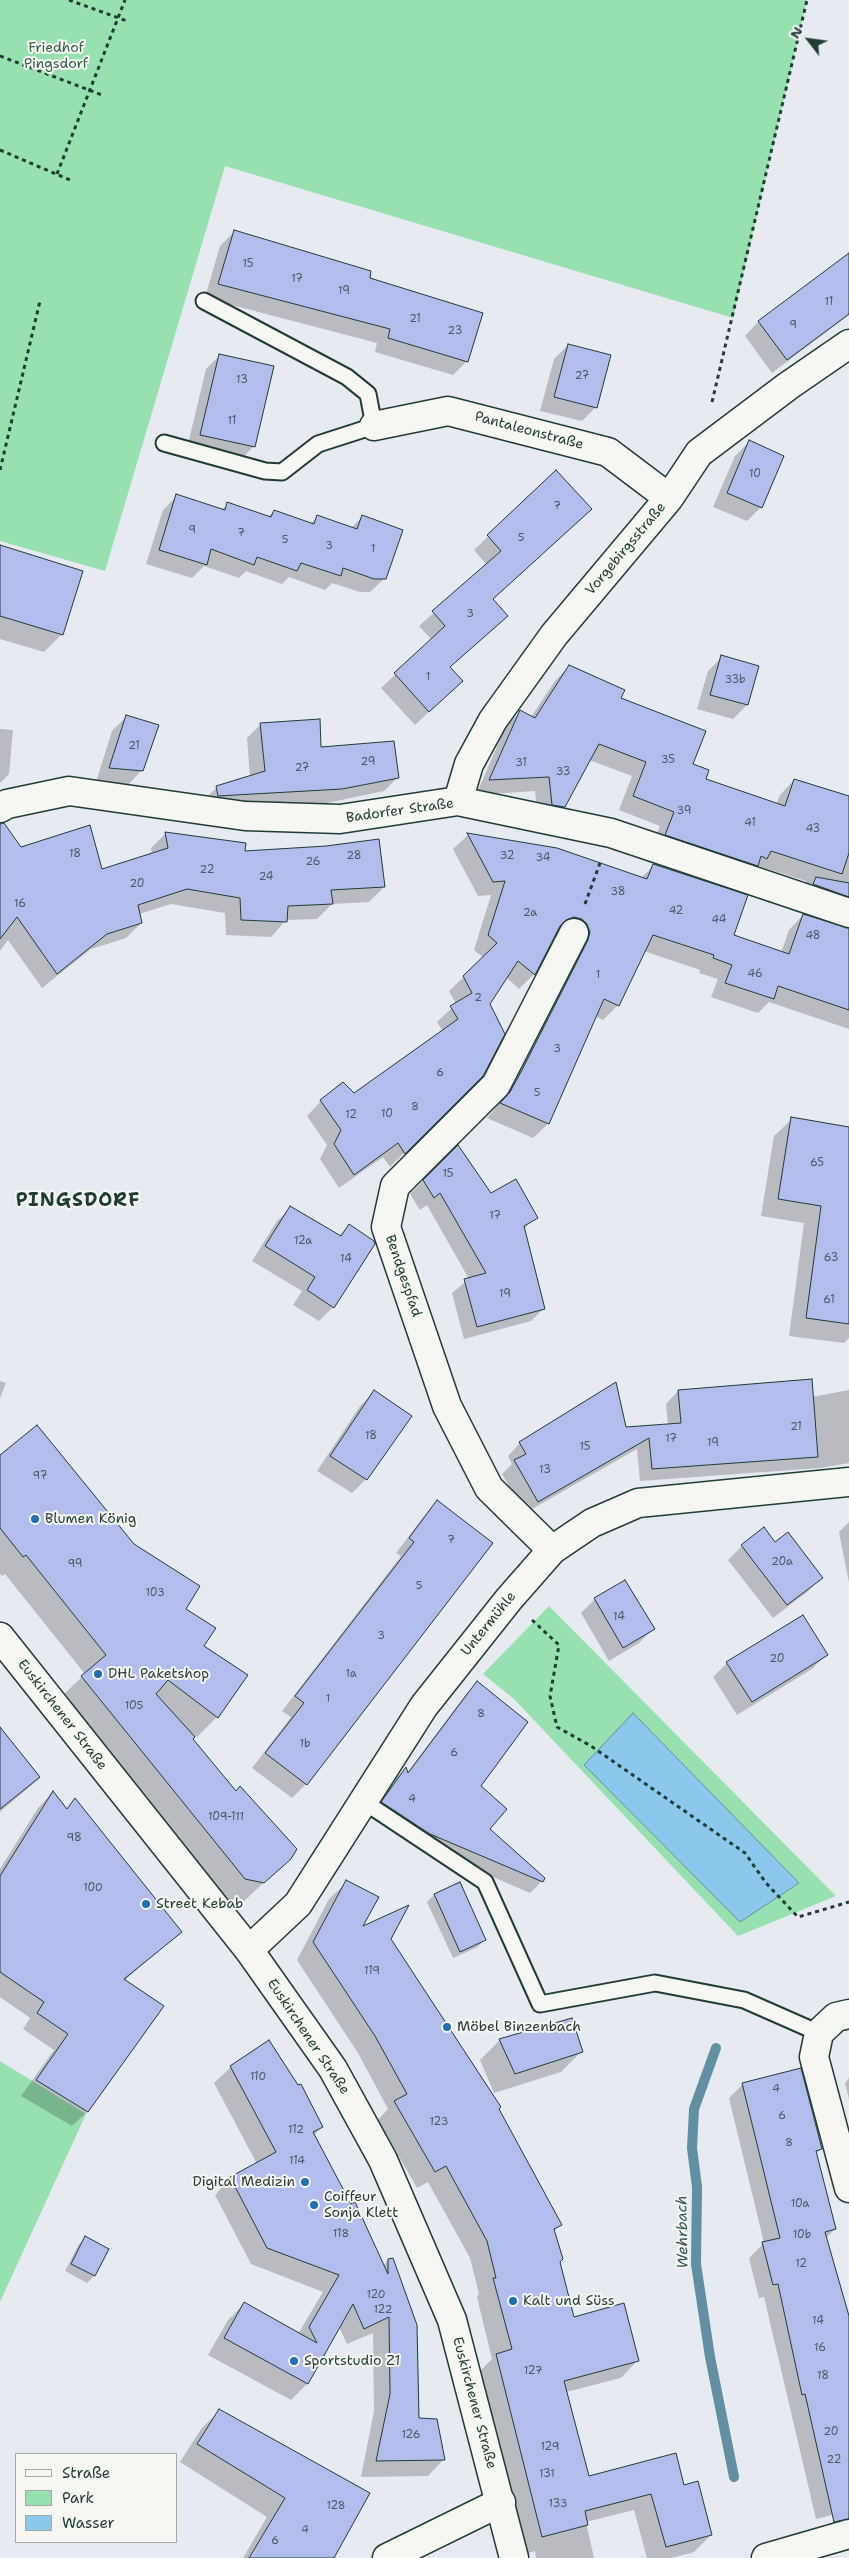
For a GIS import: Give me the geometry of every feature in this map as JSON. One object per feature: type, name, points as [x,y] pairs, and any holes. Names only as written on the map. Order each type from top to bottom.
[{"type":"street","name":"Vorgebirgsstraße","points":[[458,802],[469,764],[494,720],[554,635],[669,498],[699,454],[788,386],[849,344]]},
{"type":"street","name":"Pantaleonstraße","points":[[374,426],[448,410],[608,452],[669,498]]},
{"type":"street","name":"Badorfer Straße","points":[[0,808],[7,804],[69,791],[245,816],[302,818],[340,819],[458,802],[611,833],[849,913]]},
{"type":"street","name":"Bendgespfad","points":[[552,1550],[489,1488],[451,1414],[386,1227],[395,1186],[496,1085],[574,933]]},
{"type":"street","name":"Untermühle","points":[[249,1950],[298,1904],[424,1706],[509,1599],[552,1550],[592,1523],[638,1503],[849,1482]]},
{"type":"street","name":"Euskirchener Straße","points":[[0,1637],[249,1950],[333,2069],[383,2160],[452,2320],[501,2502],[514,2558]]},
{"type":"street","points":[[849,2014],[836,2016],[818,2033],[814,2057],[849,2188]]},
{"type":"street","points":[[387,2558],[501,2502]]},
{"type":"street","points":[[766,2558],[849,2534]]},
{"type":"lane","points":[[164,443],[265,471],[282,472],[318,444],[374,426],[368,394],[347,377],[204,301]]},
{"type":"lane","points":[[364,1801],[485,1882],[540,2004],[655,1983],[744,2000],[818,2033]]},
{"type":"path","points":[[69,0],[127,21]]},
{"type":"path","points":[[57,174],[125,0]]},
{"type":"path","points":[[699,454],[808,0]]},
{"type":"path","points":[[0,56],[102,94]]},
{"type":"path","points":[[0,156],[1,150],[70,180]]},
{"type":"path","points":[[0,470],[40,301]]},
{"type":"path","points":[[574,933],[611,833]]},
{"type":"path","points":[[509,1599],[559,1645],[550,1696],[557,1727],[591,1746],[746,1853],[766,1884],[798,1917],[849,1902]]},
{"type":"green space","name":"Friedhof Pingsdorf","points":[[0,0],[807,0],[733,318],[225,166],[105,571],[0,541]]},
{"type":"green space","points":[[549,1606],[836,1896],[738,1936],[514,1699],[483,1674]]},
{"type":"green space","points":[[0,2061],[86,2114],[0,2302]]},
{"type":"water","points":[[633,1713],[799,1883],[740,1922],[584,1765]]},
{"type":"building","points":[[234,230],[371,271],[370,278],[483,313],[468,362],[388,338],[390,329],[218,284]]},
{"type":"building","points":[[849,253],[849,314],[787,360],[758,321]]},
{"type":"building","points":[[568,344],[611,355],[597,408],[554,397]]},
{"type":"building","points":[[219,354],[274,366],[255,447],[200,435]]},
{"type":"building","points":[[749,440],[784,456],[762,508],[727,493]]},
{"type":"building","points":[[556,470],[592,509],[493,599],[508,616],[450,667],[463,681],[429,712],[394,673],[445,626],[432,611],[501,551],[487,535]]},
{"type":"building","points":[[176,494],[225,510],[227,502],[271,517],[274,510],[314,524],[317,515],[357,529],[362,515],[403,530],[386,579],[374,579],[343,568],[341,576],[301,563],[297,571],[257,557],[254,565],[211,549],[207,565],[159,550]]},
{"type":"building","points":[[0,545],[83,571],[63,635],[0,616]]},
{"type":"building","points":[[721,655],[759,666],[748,705],[710,695]]},
{"type":"building","points":[[569,665],[625,690],[621,698],[706,731],[693,764],[709,770],[706,779],[785,806],[794,779],[849,796],[849,853],[842,874],[771,851],[767,859],[761,856],[758,866],[665,835],[674,812],[633,796],[646,762],[599,744],[565,807],[552,805],[549,777],[489,780],[520,710],[535,718]]},
{"type":"building","points":[[126,715],[159,725],[143,771],[109,768]]},
{"type":"building","points":[[320,719],[321,747],[394,741],[399,778],[342,789],[218,796],[216,786],[265,771],[260,723]]},
{"type":"building","points":[[4,823],[21,847],[90,825],[102,869],[168,848],[165,832],[246,843],[245,851],[326,846],[379,839],[385,887],[331,890],[333,904],[288,906],[287,922],[241,920],[240,898],[187,889],[138,905],[142,923],[107,934],[57,974],[17,917],[0,939],[0,824]]},
{"type":"building","points":[[467,833],[557,848],[647,879],[653,864],[748,895],[734,935],[789,954],[803,914],[849,928],[849,1010],[778,986],[774,999],[725,983],[732,965],[713,958],[714,955],[653,935],[619,1006],[604,999],[549,1124],[500,1103],[510,1092],[522,1070],[588,940],[590,932],[587,924],[582,919],[574,917],[566,920],[560,926],[535,975],[518,961],[490,1004],[505,1034],[483,1076],[405,1154],[398,1143],[354,1175],[334,1144],[341,1130],[320,1100],[343,1082],[354,1093],[458,1019],[450,1006],[472,993],[463,976],[497,943],[488,935],[505,881],[493,882]]},
{"type":"building","points":[[816,877],[849,883],[849,897],[813,884]]},
{"type":"building","points":[[791,1117],[849,1127],[849,1324],[806,1318],[821,1206],[778,1199]]},
{"type":"building","points":[[458,1145],[491,1193],[516,1179],[538,1218],[524,1226],[545,1309],[477,1327],[464,1279],[486,1273],[440,1193],[434,1198],[423,1180]]},
{"type":"building","points":[[290,1206],[341,1236],[349,1224],[374,1241],[375,1244],[334,1308],[307,1290],[315,1277],[265,1246]]},
{"type":"building","points":[[812,1379],[818,1457],[652,1469],[649,1438],[538,1502],[514,1460],[526,1454],[519,1442],[616,1382],[626,1427],[681,1423],[678,1390]]},
{"type":"building","points":[[374,1390],[412,1416],[367,1480],[330,1456]]},
{"type":"building","points":[[37,1425],[134,1544],[200,1586],[186,1609],[216,1628],[204,1646],[248,1675],[218,1718],[168,1680],[156,1694],[195,1737],[193,1739],[236,1791],[240,1786],[297,1849],[291,1859],[264,1883],[245,1879],[81,1676],[106,1655],[26,1555],[23,1557],[0,1528],[0,1455]]},
{"type":"building","points":[[437,1500],[493,1543],[307,1785],[265,1753],[304,1703],[295,1696],[414,1542],[409,1538]]},
{"type":"building","points":[[764,1527],[775,1542],[788,1532],[823,1578],[787,1605],[741,1545]]},
{"type":"building","points":[[625,1580],[655,1629],[623,1648],[594,1598]]},
{"type":"building","points":[[803,1615],[828,1655],[752,1702],[726,1662]]},
{"type":"building","points":[[477,1681],[528,1722],[481,1786],[507,1809],[490,1829],[545,1878],[543,1882],[430,1834],[381,1802],[406,1767],[408,1773]]},
{"type":"building","points":[[0,1727],[40,1777],[0,1809]]},
{"type":"building","points":[[53,1791],[67,1809],[75,1798],[182,1932],[124,1979],[164,2006],[88,2112],[36,2080],[68,2034],[37,2013],[44,2002],[0,1972],[0,1876]]},
{"type":"building","points":[[346,1880],[379,1897],[363,1926],[409,1905],[391,1939],[501,2107],[499,2109],[562,2225],[554,2229],[563,2259],[560,2262],[574,2317],[624,2303],[639,2361],[564,2381],[589,2476],[676,2453],[684,2485],[698,2481],[712,2535],[666,2547],[651,2494],[585,2511],[588,2525],[542,2537],[496,2354],[512,2349],[493,2278],[496,2278],[487,2241],[446,2166],[435,2172],[394,2101],[407,2094],[375,2036],[313,1942]]},
{"type":"building","points":[[460,1882],[486,1940],[460,1952],[434,1894]]},
{"type":"building","points":[[572,2018],[583,2052],[515,2074],[499,2039]]},
{"type":"building","points":[[269,2040],[298,2085],[301,2084],[323,2127],[313,2132],[351,2204],[355,2202],[388,2274],[388,2259],[393,2258],[417,2325],[419,2418],[437,2419],[445,2460],[376,2461],[390,2394],[389,2317],[364,2329],[353,2304],[308,2384],[224,2338],[244,2302],[317,2343],[309,2327],[339,2275],[267,2248],[230,2177],[276,2152],[230,2066]]},
{"type":"building","points":[[801,2068],[822,2149],[816,2151],[836,2229],[825,2232],[849,2316],[849,2519],[834,2522],[805,2394],[802,2395],[778,2284],[773,2285],[762,2242],[780,2238],[742,2083]]},
{"type":"building","points":[[85,2236],[109,2249],[95,2276],[71,2264]]},
{"type":"building","points":[[219,2409],[370,2493],[334,2558],[249,2558],[285,2498],[197,2444]]},
{"type":"waterway","name":"Wehrbach","points":[[716,2048],[694,2109],[692,2148],[697,2187],[696,2264],[710,2357],[734,2477]]},
{"type":"place","name":"Blumen König","points":[[35,1519]]},
{"type":"place","name":"DHL Paketshop","points":[[98,1674]]},
{"type":"place","name":"Street Kebab","points":[[146,1904]]},
{"type":"place","name":"Möbel Binzenbach","points":[[447,2027]]},
{"type":"place","name":"Digital Medizin","points":[[305,2182]]},
{"type":"place","name":"Coiffeur Sonja Klett","points":[[314,2205]]},
{"type":"place","name":"Kalt und Süss","points":[[513,2301]]},
{"type":"place","name":"Sportstudio Z1","points":[[294,2361]]},
{"type":"district","name":"PINGSDORF","points":[[78,1201]]}]
